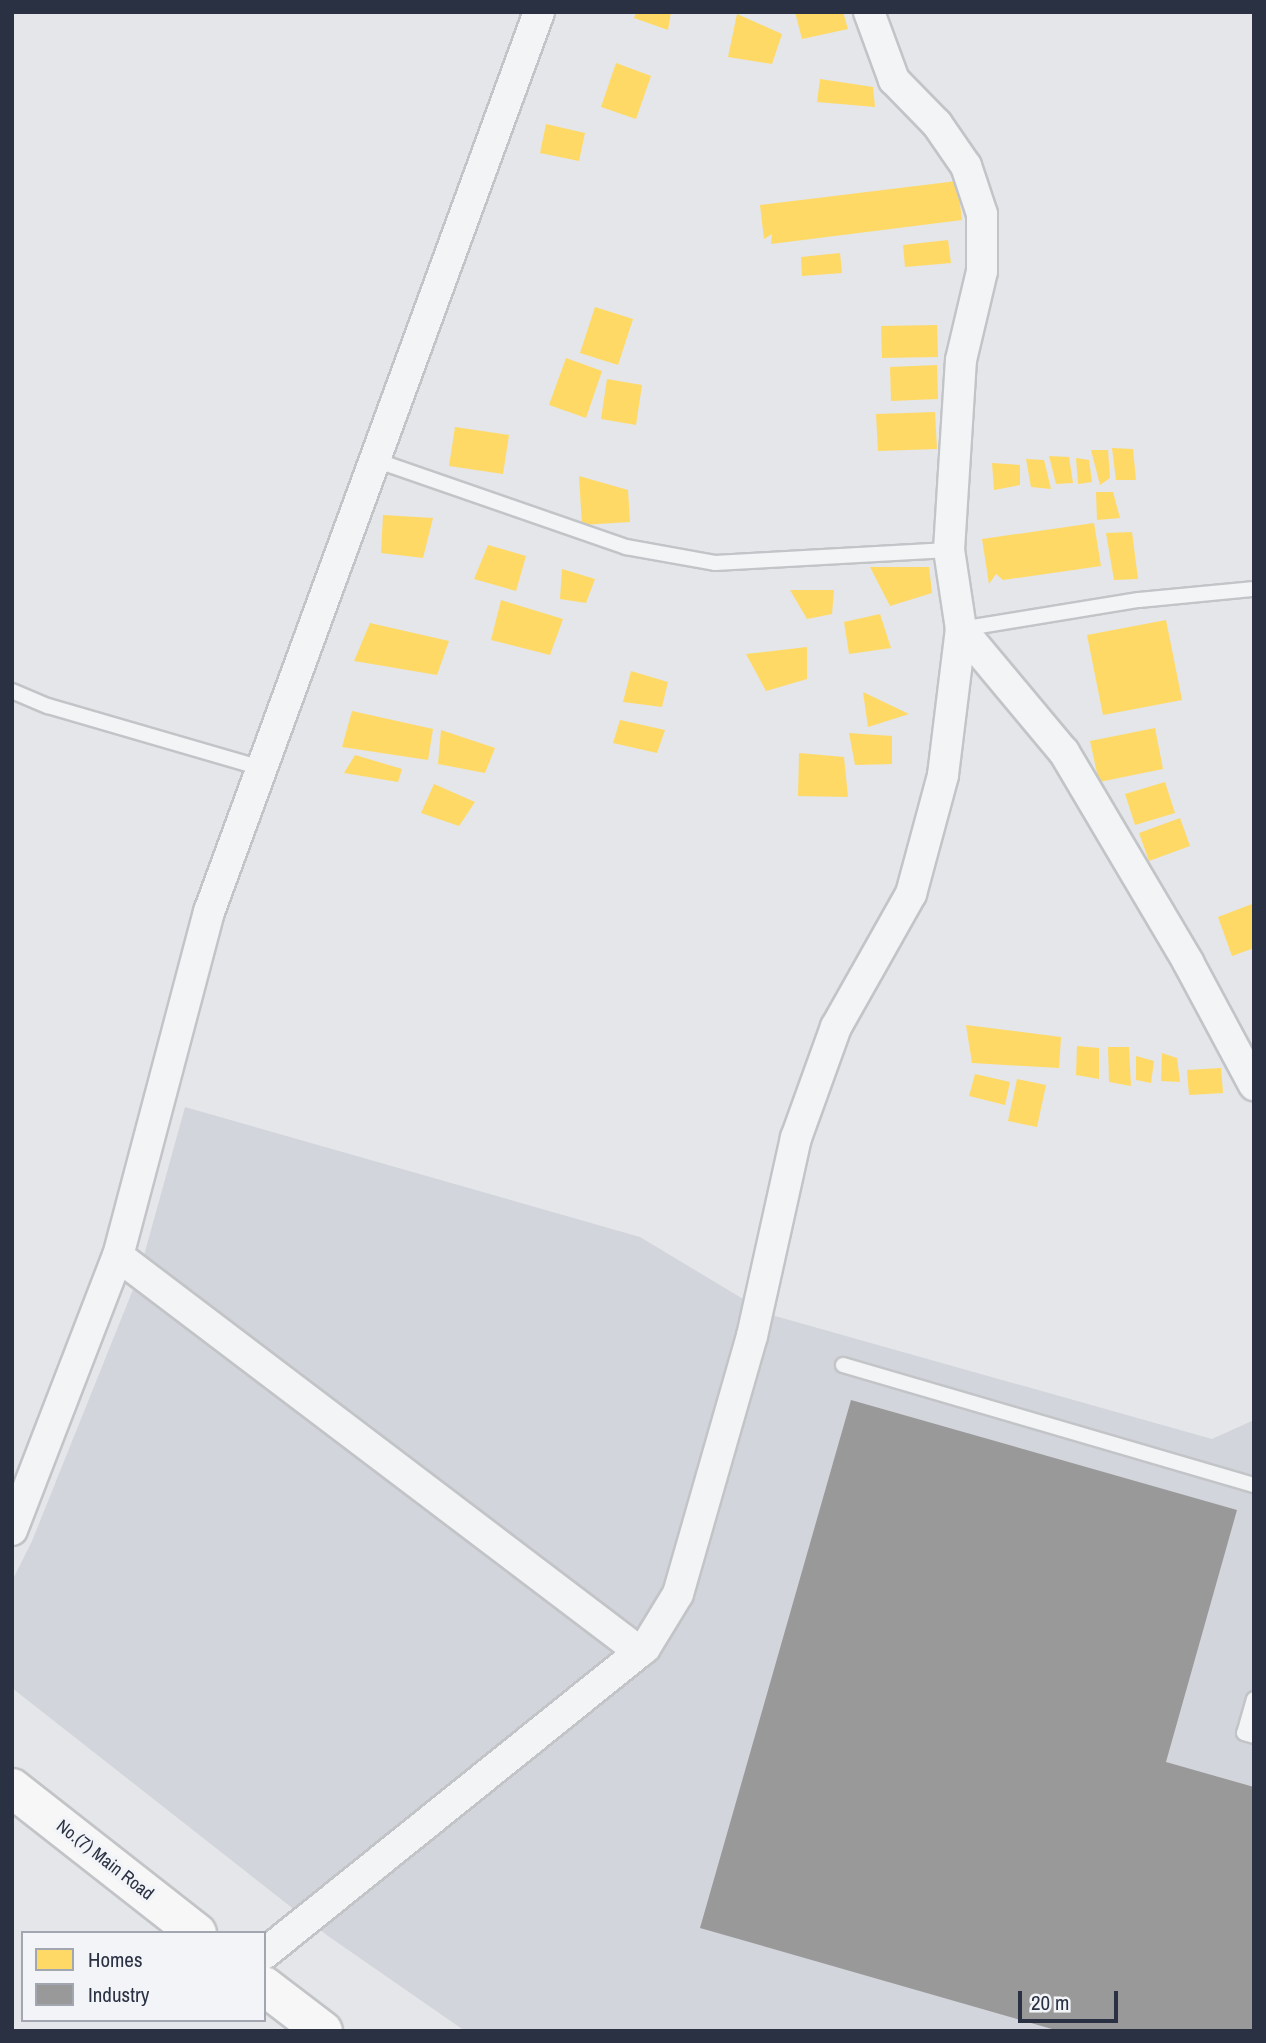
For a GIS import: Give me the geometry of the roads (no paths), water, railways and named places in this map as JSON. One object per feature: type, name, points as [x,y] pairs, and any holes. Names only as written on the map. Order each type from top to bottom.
[{"type":"main road","name":"No.(7) Main Road","points":[[12,1788],[194,1931]]},
{"type":"main road","points":[[266,1988],[323,2031]]},
{"type":"street","points":[[12,1530],[118,1255],[209,912],[539,12]]},
{"type":"street","points":[[266,1952],[640,1652],[678,1594],[752,1336],[800,1126],[836,1027],[911,894],[943,775],[961,629],[949,550],[961,360],[982,271],[982,214],[966,166],[937,124],[894,80],[869,12]]},
{"type":"street","points":[[961,629],[1064,752],[1188,961],[1254,1085]]},
{"type":"street","points":[[118,1255],[640,1652]]},
{"type":"lane","points":[[375,460],[626,547],[715,563],[949,550]]},
{"type":"lane","points":[[961,629],[1139,600],[1254,589]]},
{"type":"lane","points":[[12,691],[48,706],[262,768]]},
{"type":"lane","points":[[843,1364],[1254,1485]]},
{"type":"lane","points":[[1254,1699],[1244,1733],[1254,1736]]}]
